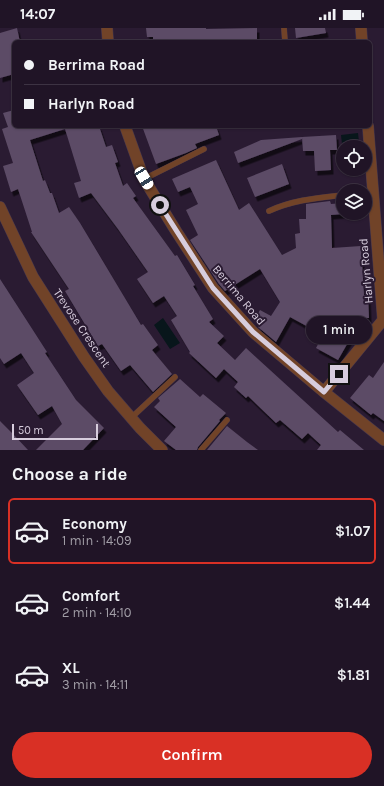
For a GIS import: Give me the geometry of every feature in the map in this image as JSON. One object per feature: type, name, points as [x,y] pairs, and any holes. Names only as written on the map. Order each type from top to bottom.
[{"type":"street","points":[[107,28],[108,40]]},
{"type":"street","points":[[361,28],[362,40]]},
{"type":"street","name":"Berrima Road","points":[[126,128],[144,178],[213,288],[253,332],[384,440]]},
{"type":"street","name":"Harlyn Road","points":[[368,128],[369,184]]},
{"type":"street","name":"Trevose Crescent","points":[[0,207],[33,278],[84,357],[108,391],[162,450]]},
{"type":"street","name":"Harlyn Road","points":[[324,392],[384,320],[372,218]]},
{"type":"lane","points":[[284,28],[285,40]]},
{"type":"lane","points":[[144,178],[204,149]]},
{"type":"lane","points":[[269,211],[292,202],[310,198],[336,196]]},
{"type":"lane","points":[[132,418],[175,377]]},
{"type":"lane","points":[[201,450],[226,420]]},
{"type":"shaded area","points":[[358,133],[359,140],[342,140],[341,135]]},
{"type":"shaded area","points":[[163,318],[180,343],[170,349],[154,325]]},
{"type":"building","points":[[17,28],[20,40],[12,40],[12,75],[0,78],[0,33]]},
{"type":"building","points":[[146,28],[257,28],[257,40],[153,40],[153,37],[147,37]]},
{"type":"building","points":[[295,28],[325,28],[326,33],[296,38]]},
{"type":"building","points":[[12,111],[12,128],[100,128],[106,147],[112,145],[118,162],[115,163],[123,186],[127,183],[136,196],[133,198],[175,256],[177,255],[195,285],[193,286],[213,319],[209,322],[224,336],[217,343],[235,360],[246,348],[338,432],[340,430],[364,450],[317,450],[321,445],[308,433],[302,439],[280,420],[276,423],[248,396],[246,398],[234,387],[238,382],[224,369],[216,378],[189,353],[190,352],[171,320],[177,316],[164,296],[153,303],[137,279],[148,272],[118,229],[91,193],[79,198],[74,183],[81,181],[65,129],[30,140],[43,181],[45,180],[50,193],[52,193],[59,213],[69,207],[80,223],[141,325],[143,324],[158,345],[152,350],[172,374],[153,392],[130,365],[121,371],[102,344],[98,346],[65,291],[69,289],[31,232],[18,189],[11,192],[3,166],[13,163],[2,129],[8,127],[3,113]]},
{"type":"building","points":[[143,128],[217,128],[219,135],[195,144],[197,148],[156,164]]},
{"type":"building","points":[[336,135],[336,150],[330,150],[331,170],[315,171],[314,151],[303,151],[302,137]]},
{"type":"building","points":[[302,137],[302,139],[238,163],[234,152],[261,140]]},
{"type":"building","points":[[216,160],[239,210],[249,203],[282,255],[296,248],[295,234],[300,233],[299,219],[306,219],[306,204],[330,201],[331,204],[336,204],[336,215],[331,215],[332,248],[361,246],[364,295],[368,295],[369,318],[362,318],[338,360],[316,348],[323,335],[290,317],[276,342],[258,327],[259,324],[254,321],[260,310],[271,316],[280,302],[260,269],[225,291],[190,240],[198,235],[186,210],[198,204],[190,187],[178,192],[172,179]]},
{"type":"building","points":[[282,164],[289,184],[255,197],[247,178]]},
{"type":"building","points":[[0,279],[47,352],[45,353],[76,400],[104,428],[83,450],[36,450],[62,424],[52,406],[38,415],[17,385],[34,373],[21,353],[4,364],[0,358]]},
{"type":"building","points":[[384,362],[384,421],[373,413],[371,415],[350,398],[369,375],[373,378]]},
{"type":"building","points":[[180,379],[200,397],[203,394],[226,413],[197,450],[176,450],[164,441],[176,427],[154,407],[160,401],[158,398]]},
{"type":"building","points":[[0,421],[12,433],[28,450],[0,450]]},
{"type":"building","points":[[227,426],[247,442],[258,450],[207,450]]},
{"type":"route","points":[[160,205],[213,288],[253,332],[324,392],[339,374]]}]
